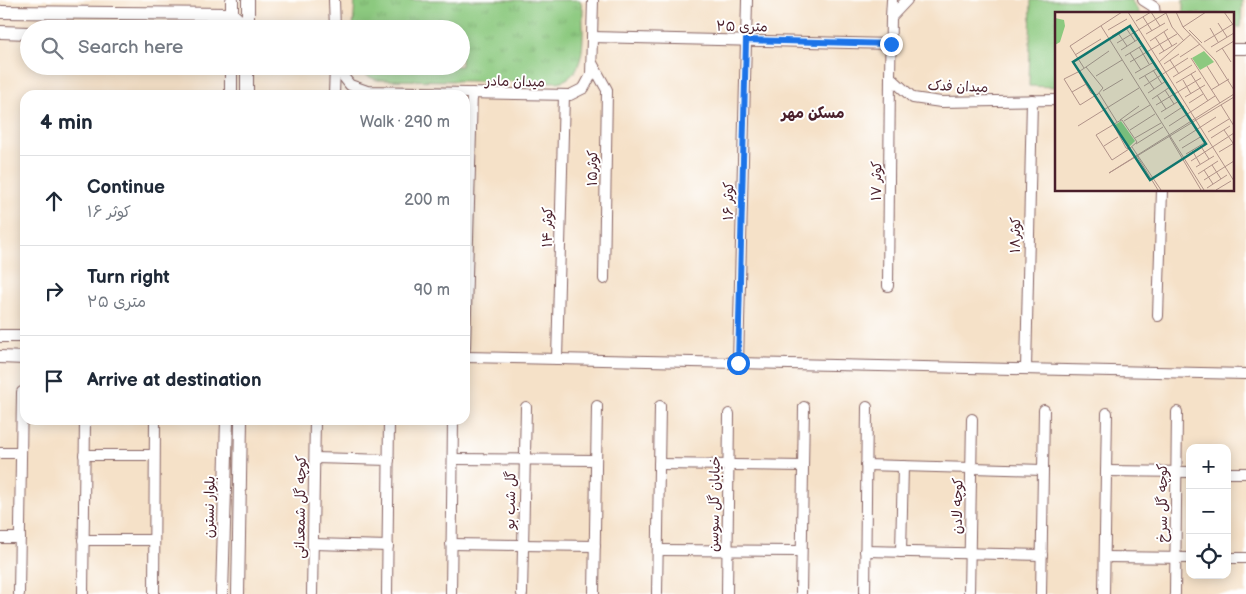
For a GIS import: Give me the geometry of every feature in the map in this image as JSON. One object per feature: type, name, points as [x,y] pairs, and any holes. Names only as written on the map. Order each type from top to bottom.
[{"type":"street","points":[[232,0],[232,20]]},
{"type":"street","points":[[247,20],[248,0]]},
{"type":"street","points":[[334,0],[335,20]]},
{"type":"street","name":"میدان مادر","points":[[472,93],[564,95],[575,94],[584,88],[591,75],[593,0]]},
{"type":"street","name":"کوثر ۱۶","points":[[738,363],[747,0]]},
{"type":"street","points":[[890,77],[892,0]]},
{"type":"street","points":[[891,17],[907,0]]},
{"type":"street","points":[[1143,0],[1155,7]]},
{"type":"street","points":[[0,12],[232,14],[238,20]]},
{"type":"street","points":[[0,32],[20,33]]},
{"type":"street","name":"۲۵ متری","points":[[592,37],[891,44]]},
{"type":"street","name":"کوثر۱۵","points":[[592,62],[608,90],[604,279]]},
{"type":"street","points":[[231,75],[231,90]]},
{"type":"street","points":[[247,75],[247,90]]},
{"type":"street","points":[[334,90],[335,75]]},
{"type":"street","name":"میدان مادر","points":[[341,75],[345,81],[356,88],[364,90]]},
{"type":"street","name":"میدان فدک","points":[[890,77],[913,98],[941,102],[1055,100]]},
{"type":"street","name":"کوثر ۱۷","points":[[888,286],[890,77]]},
{"type":"street","points":[[470,166],[472,93]]},
{"type":"street","name":"کوثر ۱۴","points":[[557,359],[564,95]]},
{"type":"street","name":"کوثر۱۸","points":[[1026,369],[1032,100]]},
{"type":"street","points":[[1158,316],[1162,191]]},
{"type":"street","points":[[0,336],[20,336]]},
{"type":"street","points":[[0,357],[20,358]]},
{"type":"street","points":[[470,357],[1246,374]]},
{"type":"street","points":[[594,594],[597,406]]},
{"type":"street","points":[[657,594],[660,406]]},
{"type":"street","name":"گل شب بو","points":[[522,594],[526,407]]},
{"type":"street","points":[[801,594],[804,407]]},
{"type":"street","points":[[865,594],[867,407]]},
{"type":"street","points":[[1041,594],[1044,410]]},
{"type":"street","name":"کوچه گل سرخ","points":[[1175,594],[1177,412]]},
{"type":"street","points":[[1104,594],[1107,413]]},
{"type":"street","name":"خیابان گل سوسن","points":[[727,594],[729,414]]},
{"type":"street","name":"کوچه لادن","points":[[969,594],[972,419]]},
{"type":"street","points":[[19,594],[21,425]]},
{"type":"street","points":[[84,594],[85,425]]},
{"type":"street","points":[[154,425],[154,594]]},
{"type":"street","name":"بلوار نسترن","points":[[222,594],[227,425]]},
{"type":"street","points":[[238,594],[241,425]]},
{"type":"street","name":"کوچه گل شمعدانی","points":[[312,594],[315,425]]},
{"type":"street","points":[[387,594],[389,425]]},
{"type":"street","points":[[451,594],[453,425]]},
{"type":"street","points":[[0,453],[21,453]]},
{"type":"street","points":[[84,455],[154,455]]},
{"type":"street","points":[[315,458],[389,460]]},
{"type":"street","points":[[452,459],[596,460]]},
{"type":"street","points":[[659,464],[803,466]]},
{"type":"street","points":[[866,465],[1043,470]]},
{"type":"street","points":[[901,552],[903,466]]},
{"type":"street","points":[[1106,471],[1186,472]]},
{"type":"street","points":[[1231,473],[1246,473]]},
{"type":"street","points":[[0,538],[20,538]]},
{"type":"street","points":[[83,540],[154,540]]},
{"type":"street","points":[[313,544],[388,546]]},
{"type":"street","points":[[451,544],[595,546]]},
{"type":"street","points":[[658,550],[802,551]]},
{"type":"street","points":[[865,551],[1042,555]]},
{"type":"street","points":[[1105,557],[1186,558]]},
{"type":"street","points":[[1231,558],[1246,558]]},
{"type":"green space","points":[[355,0],[580,0],[583,9],[582,52],[575,71],[568,78],[558,82],[377,80],[366,75],[470,75],[470,20],[354,20]]},
{"type":"green space","points":[[1031,0],[1131,0],[1139,12],[1055,12],[1055,87],[1029,86]]},
{"type":"green space","points":[[1183,0],[1242,0],[1241,27],[1234,27],[1234,12],[1183,12]]},
{"type":"district","name":"مسکن مهر","points":[[813,113]]},
{"type":"route","points":[[738,363],[746,40],[891,44]]}]
